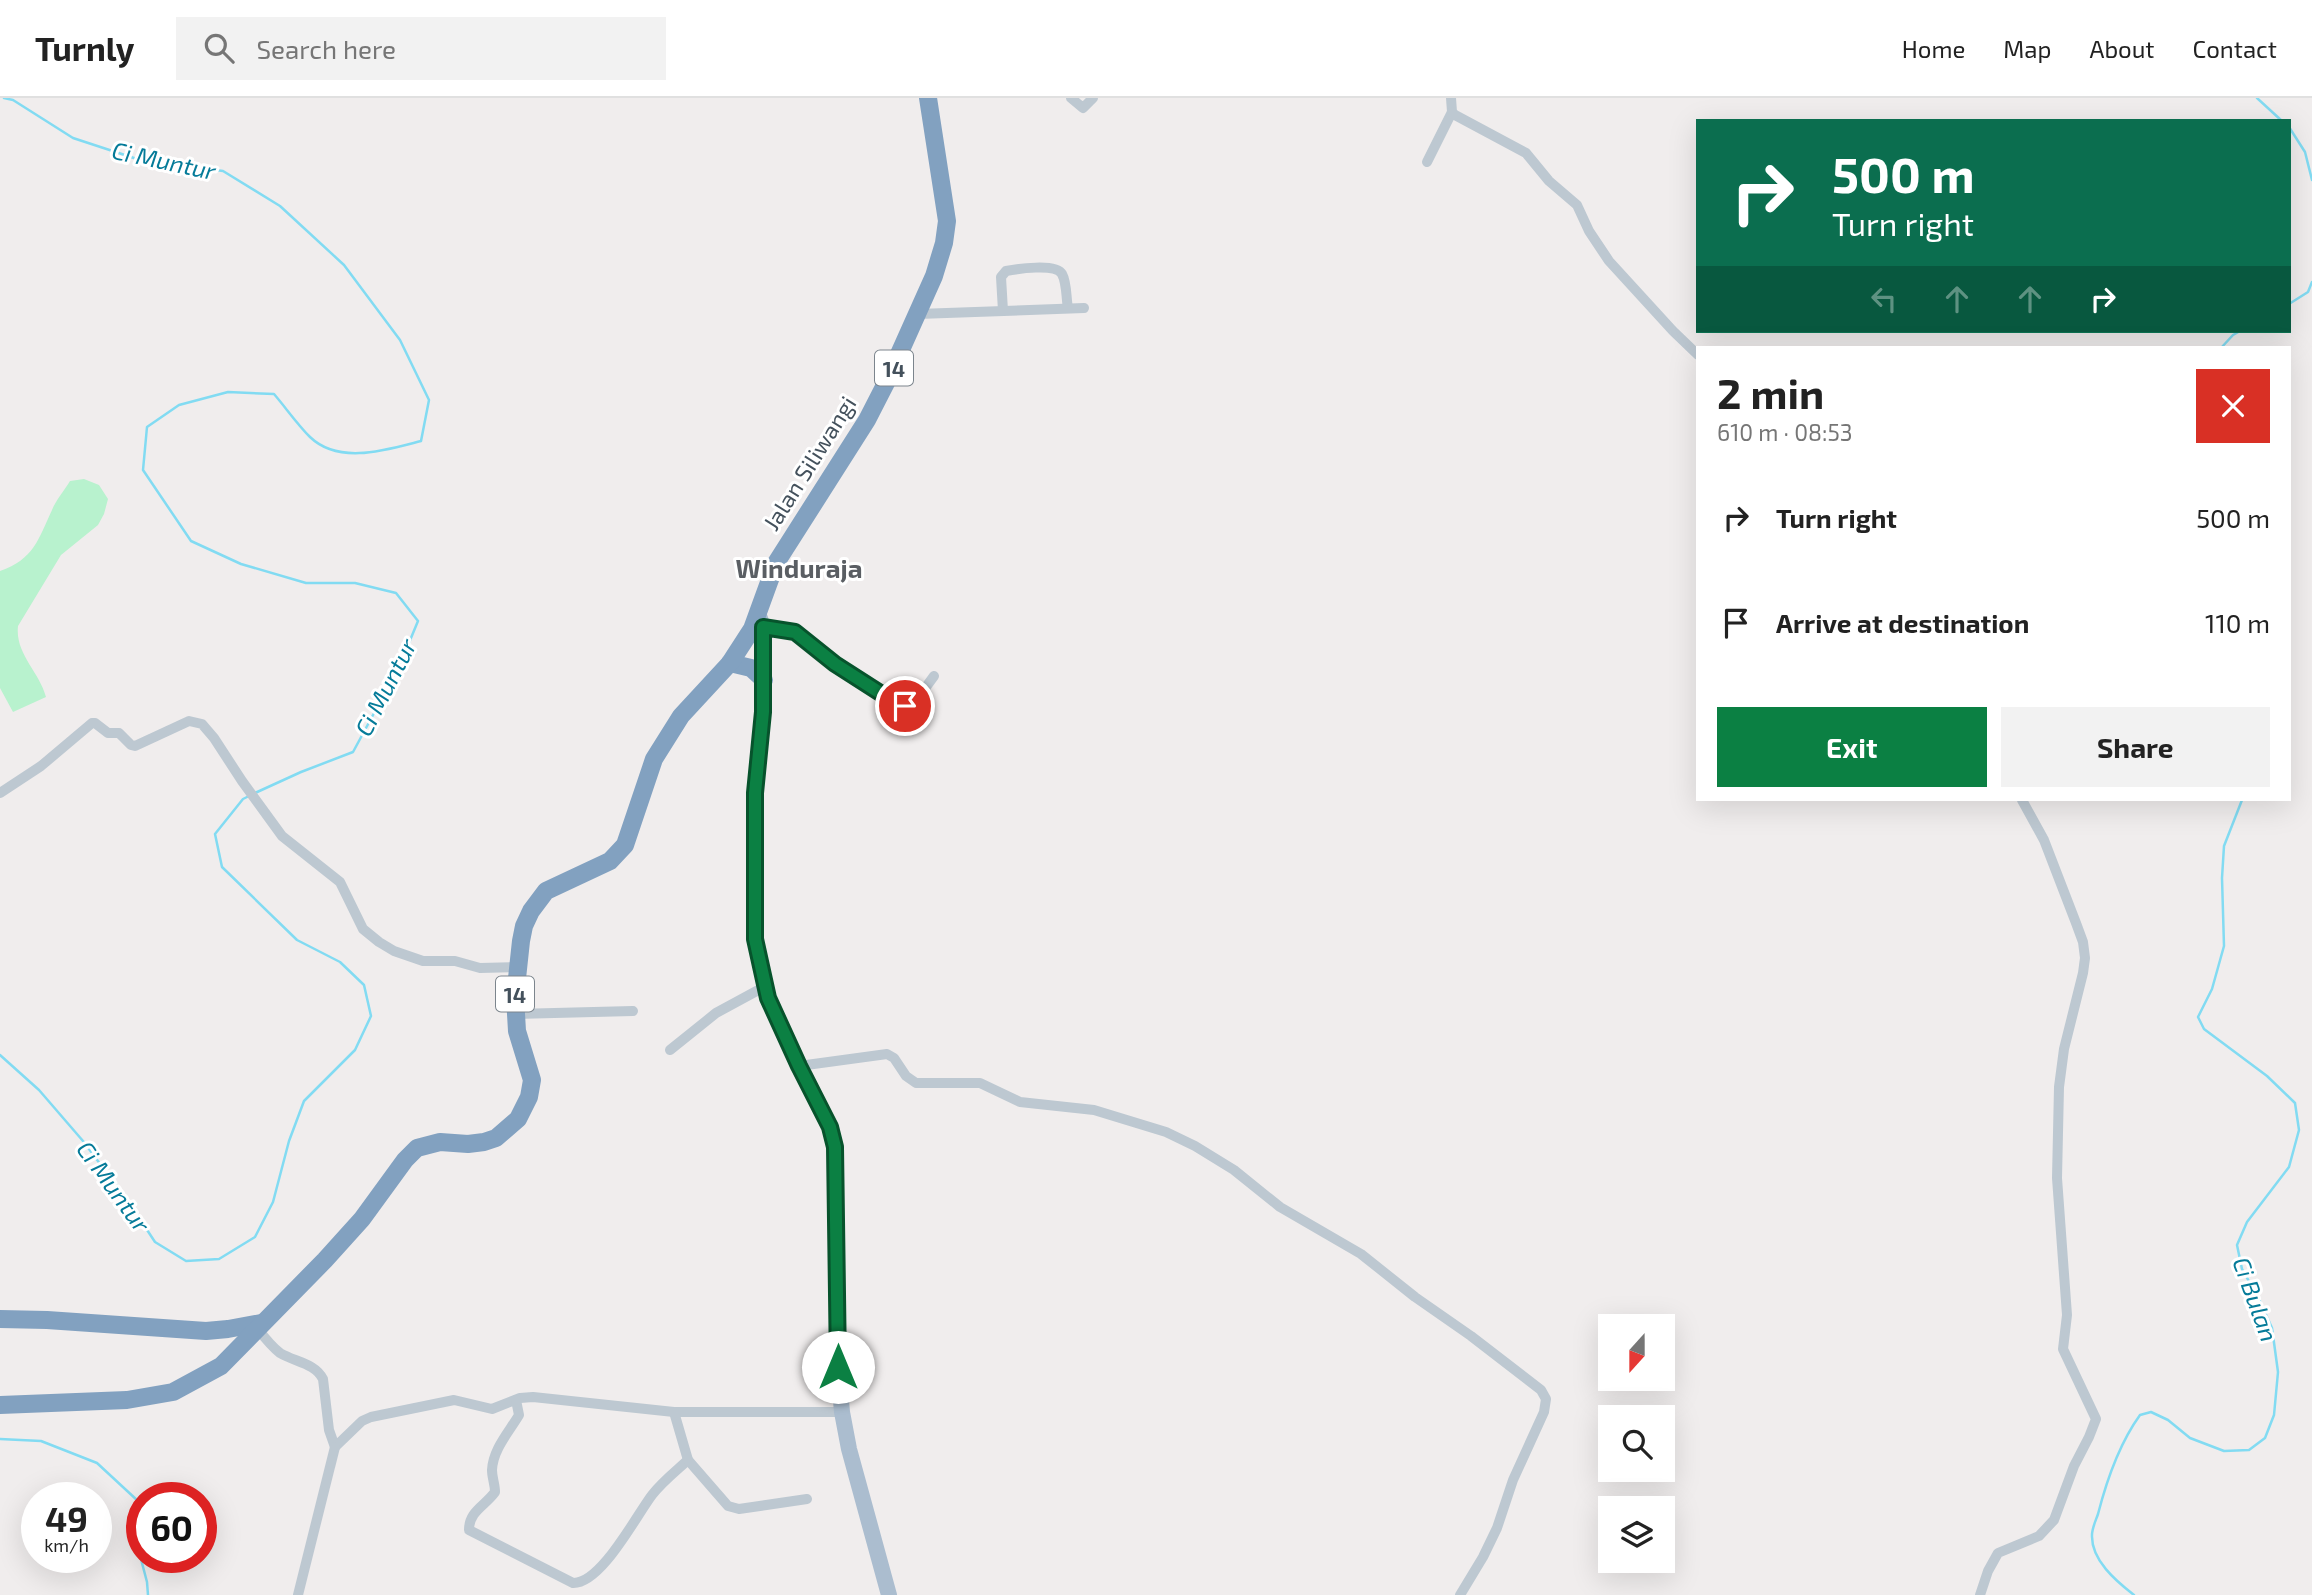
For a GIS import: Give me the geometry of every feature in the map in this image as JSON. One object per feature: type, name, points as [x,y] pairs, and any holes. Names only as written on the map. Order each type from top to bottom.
[{"type":"highway","name":"Jalan Siliwangi","points":[[761,620],[776,564],[867,420],[918,314],[940,258],[947,221],[928,98]]},
{"type":"highway","name":"14","points":[[0,1405],[127,1400],[173,1392],[221,1366],[362,1219],[405,1160],[417,1149],[440,1142],[484,1142],[496,1138],[518,1119],[529,1097],[532,1080],[514,1014],[517,967],[524,926],[539,899],[547,891],[598,868],[619,853],[631,830],[654,759],[681,716],[730,663],[761,620]]},
{"type":"highway","points":[[730,663],[751,668],[764,680]]},
{"type":"highway","points":[[0,1319],[206,1331],[259,1325]]},
{"type":"main road","points":[[761,620],[764,680],[755,793],[755,939],[764,987],[830,1127],[835,1147],[838,1367],[842,1412],[849,1449],[890,1595]]},
{"type":"street","points":[[1071,98],[1083,108],[1093,98]]},
{"type":"street","points":[[1427,162],[1452,112],[1451,98]]},
{"type":"street","points":[[1452,112],[1461,120],[1526,153],[1549,181],[1577,205],[1598,246],[1609,261],[1696,353]]},
{"type":"street","points":[[1003,311],[1001,277],[1004,272],[1049,267],[1058,269],[1063,275],[1068,308]]},
{"type":"street","points":[[918,314],[1084,308]]},
{"type":"street","points":[[761,620],[795,632],[835,664],[905,706],[911,706],[915,702],[934,676]]},
{"type":"street","points":[[0,793],[41,766],[94,723],[108,733],[119,733],[133,746],[188,721],[202,724],[287,842],[340,882],[359,922],[379,942],[394,951],[423,961],[455,961],[480,968],[517,967]]},
{"type":"street","points":[[1980,1595],[1988,1571],[1998,1553],[2039,1536],[2054,1520],[2074,1466],[2090,1437],[2096,1419],[2063,1349],[2067,1315],[2057,1178],[2059,1087],[2064,1049],[2085,958],[2076,923],[2054,866],[2023,801]]},
{"type":"street","points":[[670,1050],[716,1013],[764,987]]},
{"type":"street","points":[[514,1014],[633,1011]]},
{"type":"street","points":[[799,1066],[887,1054],[894,1058],[906,1076],[916,1083],[979,1083],[1025,1104],[1094,1110],[1166,1132],[1218,1159],[1280,1207],[1361,1254],[1541,1390],[1546,1399],[1544,1412],[1513,1480],[1492,1538],[1460,1595]]},
{"type":"street","points":[[259,1325],[278,1351],[308,1365],[320,1374],[323,1379],[328,1430],[335,1447]]},
{"type":"street","points":[[298,1595],[335,1447],[362,1421],[371,1417],[451,1400],[492,1409],[533,1397],[674,1412],[842,1412]]},
{"type":"street","points":[[516,1400],[519,1416],[496,1452],[493,1464],[495,1492],[473,1514],[469,1531],[573,1583],[580,1583],[588,1578],[602,1564],[659,1487],[688,1460]]},
{"type":"street","points":[[674,1412],[688,1460],[731,1508],[807,1499]]},
{"type":"green space","points":[[84,479],[99,485],[108,499],[104,514],[98,525],[61,555],[18,626],[20,645],[46,697],[13,712],[0,688],[0,571],[28,554],[70,481]]},
{"type":"waterway","name":"Ci Muntur","points":[[4,98],[13,100],[73,138],[140,160],[223,171],[280,206],[344,265],[400,340],[429,400],[421,441],[363,453],[335,451],[322,446],[305,432],[274,394],[228,392],[179,405],[147,427],[143,470],[191,541],[241,564],[306,583],[355,583],[396,593],[418,621],[399,667],[353,752],[255,793]]},
{"type":"waterway","name":"Ci Bulan","points":[[2257,98],[2280,119]]},
{"type":"waterway","name":"Ci Bulan","points":[[2291,130],[2305,152],[2312,180]]},
{"type":"waterway","name":"Ci Bulan","points":[[2291,303],[2308,292],[2312,282]]},
{"type":"waterway","name":"Ci Bulan","points":[[2223,346],[2236,333]]},
{"type":"waterway","name":"Ci Muntur","points":[[0,1055],[39,1090],[83,1141],[155,1242],[186,1261],[219,1259],[255,1237],[273,1202],[289,1141],[304,1101],[355,1050],[371,1016],[364,985],[340,962],[297,940],[222,867],[215,834],[243,799],[249,796]]},
{"type":"waterway","name":"Ci Bulan","points":[[2134,1595],[2100,1561],[2092,1535],[2115,1462],[2140,1415],[2151,1412],[2168,1420],[2190,1438],[2224,1451],[2249,1450],[2265,1438],[2274,1415],[2278,1372],[2272,1328],[2242,1269],[2237,1245],[2247,1222],[2289,1167],[2299,1130],[2295,1103],[2267,1076],[2204,1029],[2198,1017],[2212,989],[2224,946],[2224,846],[2242,801]]},
{"type":"waterway","name":"Ci Muntur","points":[[0,1439],[41,1441],[97,1463],[138,1501],[137,1544],[148,1595]]},
{"type":"district","name":"Winduraja","points":[[799,567]]},
{"type":"route","points":[[838,1367],[835,1147],[822,1108],[799,1066],[768,998],[755,939],[755,793],[763,712],[763,627],[795,632],[835,664],[905,706]]}]
